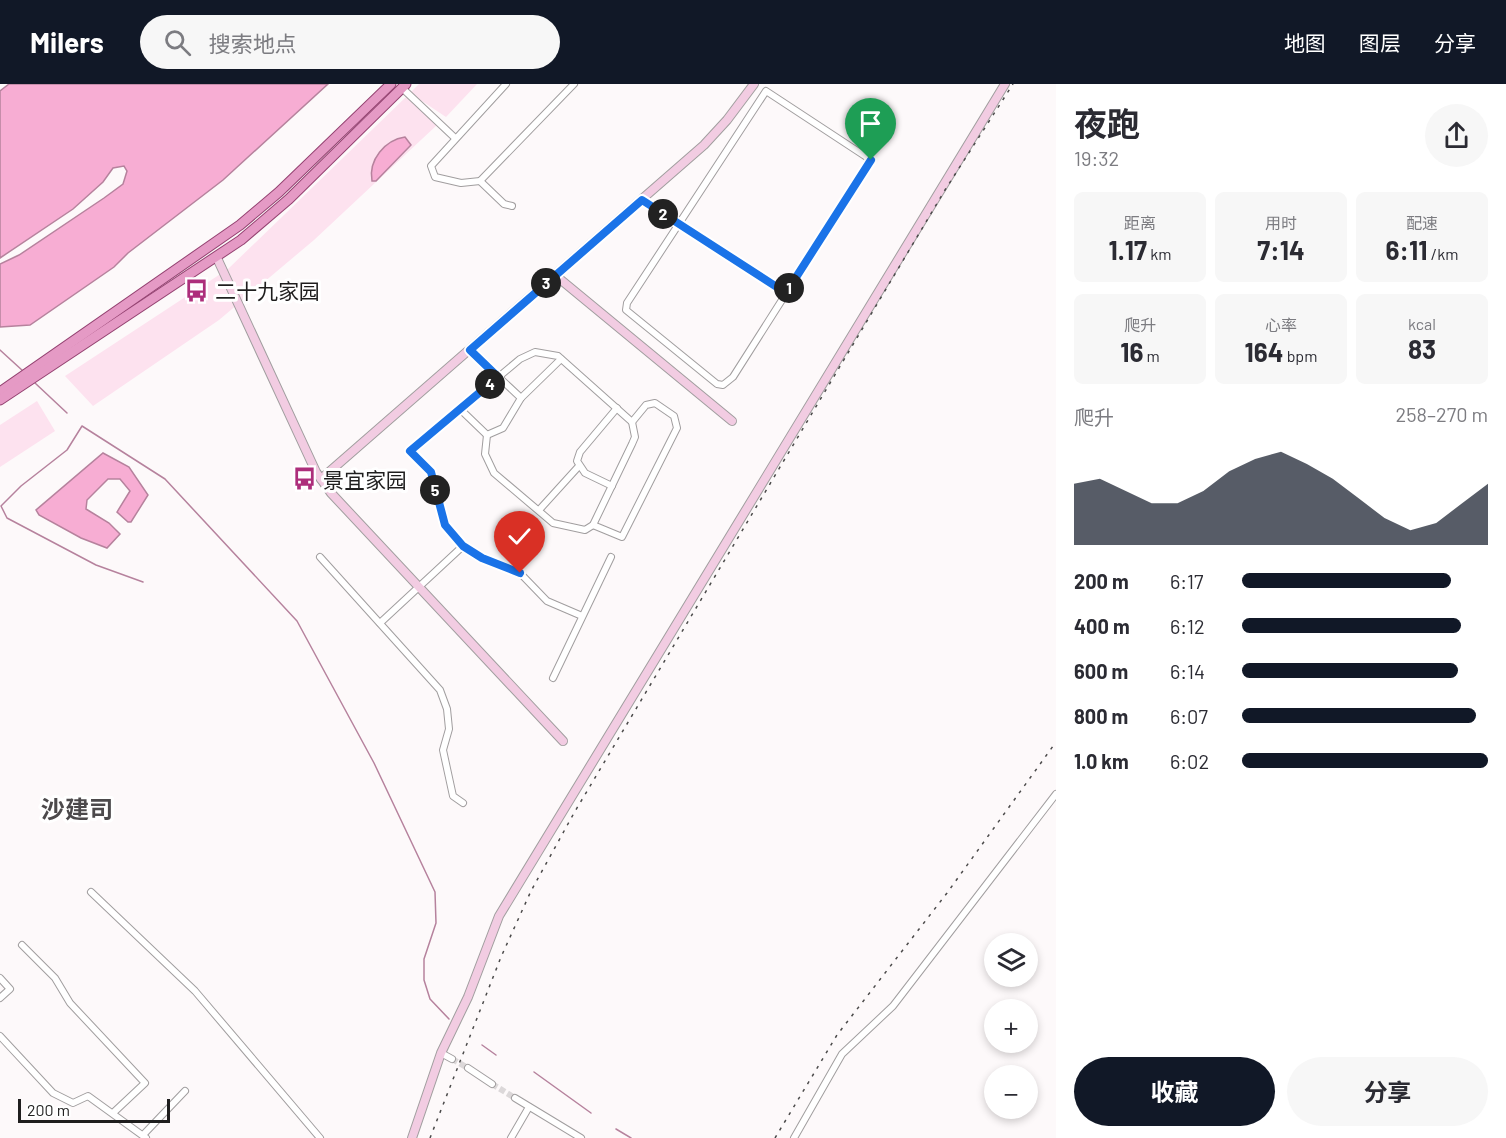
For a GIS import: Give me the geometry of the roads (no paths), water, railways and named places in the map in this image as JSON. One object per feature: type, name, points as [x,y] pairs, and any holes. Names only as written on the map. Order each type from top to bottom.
[{"type":"main road","points":[[34,374],[240,225],[279,192],[391,84]]},
{"type":"main road","points":[[0,400],[20,383],[217,258],[289,199],[404,86]]},
{"type":"main road","points":[[0,392],[20,383]]},
{"type":"street","points":[[506,84],[431,166],[435,177],[461,183],[480,182],[574,84]]},
{"type":"street","points":[[321,479],[704,144],[728,120],[754,84]]},
{"type":"street","points":[[412,1138],[441,1053],[468,997],[505,906],[1005,84]]},
{"type":"street","points":[[404,86],[455,138]]},
{"type":"street","points":[[766,91],[871,160],[786,293],[732,377],[723,385],[717,384],[626,310],[627,303],[766,91]]},
{"type":"street","points":[[480,182],[504,204],[512,206]]},
{"type":"street","points":[[642,200],[786,293]]},
{"type":"street","points":[[217,258],[321,479],[563,741]]},
{"type":"street","points":[[555,275],[732,421]]},
{"type":"street","points":[[470,350],[520,398]]},
{"type":"street","points":[[487,435],[485,454],[494,473],[554,523],[585,530],[593,525],[634,437],[632,422],[561,359],[535,352],[520,359],[410,451],[431,472],[445,525],[463,546],[482,558],[520,573],[547,601],[582,616]]},
{"type":"street","points":[[487,435],[502,428],[508,422],[520,398],[561,359]]},
{"type":"street","points":[[593,525],[622,537],[677,428],[674,416],[655,403],[646,405],[632,422]]},
{"type":"street","points":[[540,509],[579,466],[580,452],[617,408]]},
{"type":"street","points":[[460,409],[487,435]]},
{"type":"street","points":[[579,466],[585,473],[612,486]]},
{"type":"street","points":[[380,623],[463,546]]},
{"type":"street","points":[[554,678],[611,557]]},
{"type":"street","points":[[320,558],[440,690],[447,709],[449,729],[443,750],[453,796],[463,803]]},
{"type":"street","points":[[794,1138],[842,1054],[893,1006],[1056,794]]},
{"type":"street","points":[[91,892],[195,991],[320,1138]]},
{"type":"street","points":[[22,945],[55,978],[70,1003],[145,1083],[113,1113]]},
{"type":"street","points":[[0,978],[10,989],[0,998]]},
{"type":"street","points":[[0,1036],[53,1094],[73,1103],[88,1096],[144,1136],[185,1091]]},
{"type":"street","points":[[441,1053],[452,1059]]},
{"type":"street","points":[[468,1068],[492,1084]]},
{"type":"street","points":[[515,1098],[581,1138]]},
{"type":"street","points":[[511,1138],[529,1107]]},
{"type":"waterway","points":[[0,350],[23,371]]},
{"type":"waterway","points":[[35,383],[67,413]]},
{"type":"waterway","points":[[143,582],[96,565],[7,518],[1,506],[21,486],[67,450],[82,426],[165,479],[297,621],[374,763],[435,892],[436,923],[424,959],[424,980],[430,999],[449,1019]]},
{"type":"waterway","points":[[482,1045],[496,1055]]},
{"type":"waterway","points":[[534,1072],[591,1113]]},
{"type":"waterway","points":[[616,1129],[631,1138]]},
{"type":"tunnel","points":[[452,1059],[468,1068]]},
{"type":"tunnel","points":[[492,1084],[515,1098]]},
{"type":"railway","points":[[430,1138],[501,957],[531,891],[574,813],[945,190],[1013,84]]},
{"type":"railway","points":[[775,1138],[837,1035],[947,893],[1056,742]]},
{"type":"place","name":"二十九家园","points":[[197,290]]},
{"type":"place","name":"景宜家园","points":[[305,479]]},
{"type":"district","name":"沙建司","points":[[77,808]]}]
